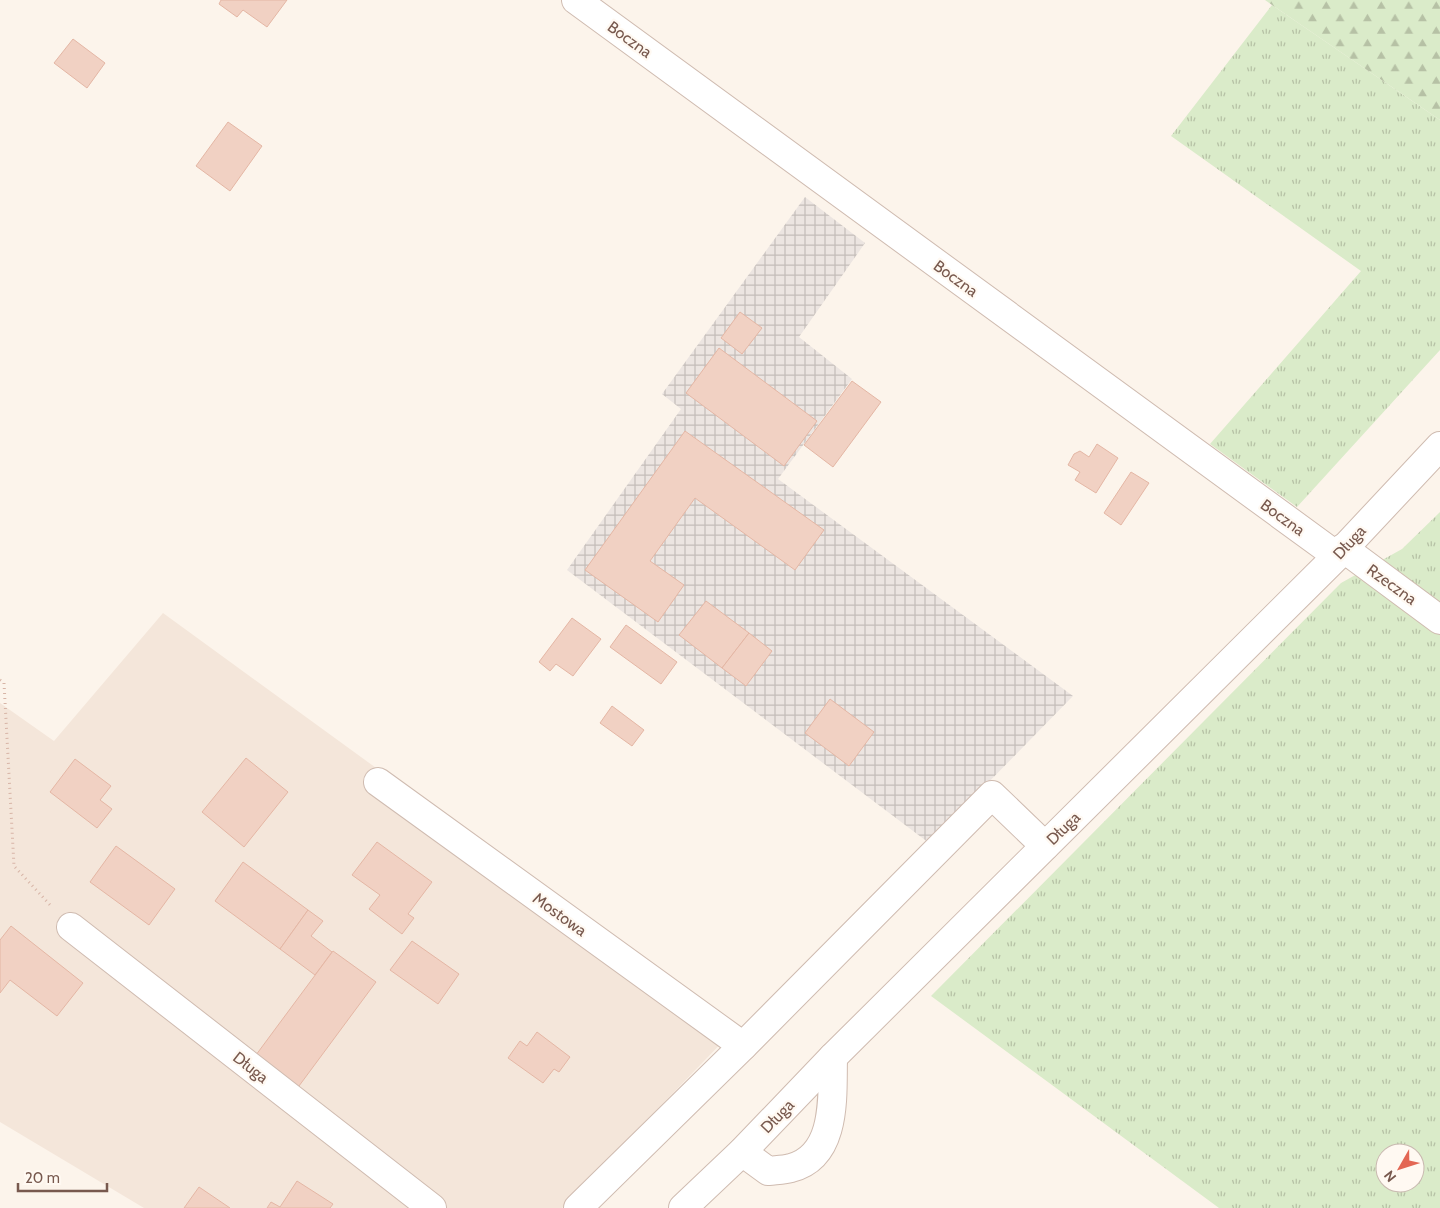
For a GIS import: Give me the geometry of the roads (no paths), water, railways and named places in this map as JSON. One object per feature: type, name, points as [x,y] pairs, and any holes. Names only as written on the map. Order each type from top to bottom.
[{"type":"street","name":"Boczna","points":[[576,0],[1340,552]]},
{"type":"street","name":"Długa","points":[[683,1208],[742,1152],[833,1057],[1340,552],[1440,446]]},
{"type":"street","name":"Rzeczna","points":[[1340,552],[1440,620]]},
{"type":"street","name":"Mostowa","points":[[378,782],[743,1046]]},
{"type":"street","points":[[578,1208],[743,1046],[992,795],[1045,846]]},
{"type":"street","name":"Długa","points":[[70,927],[432,1208]]},
{"type":"street","points":[[742,1152],[768,1171],[792,1168],[811,1158],[828,1133],[833,1057]]}]
